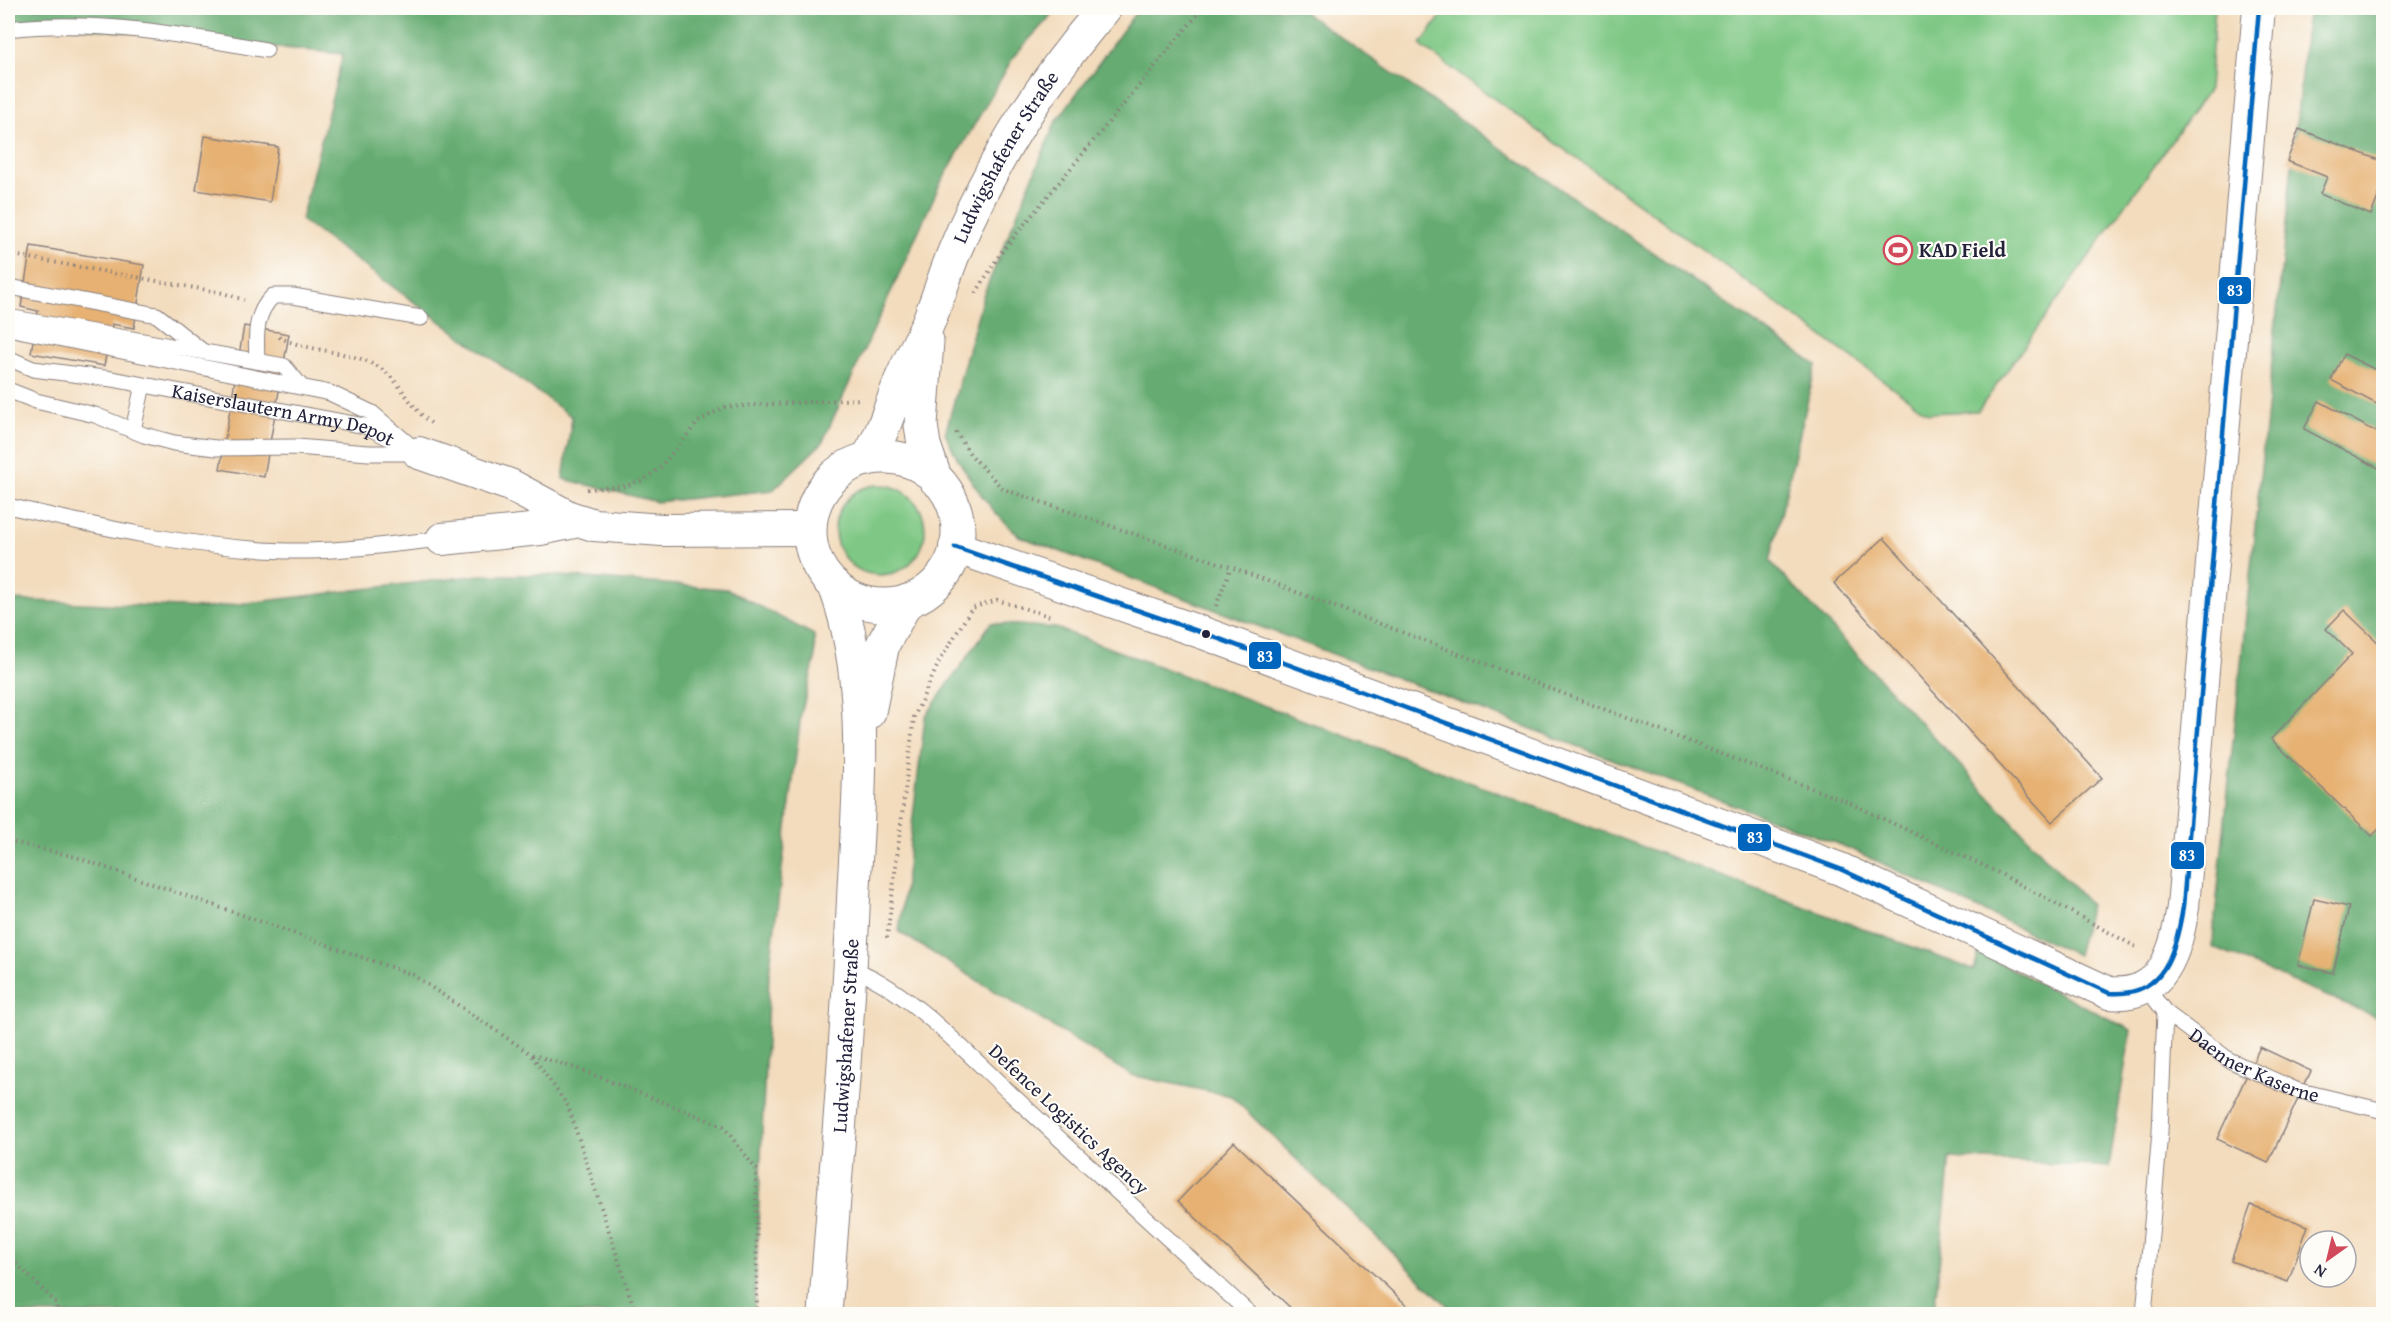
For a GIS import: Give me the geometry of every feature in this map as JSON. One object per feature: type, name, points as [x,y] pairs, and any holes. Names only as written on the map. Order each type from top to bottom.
[{"type":"street","name":"Ludwigshafener Straße","points":[[867,459],[882,431],[901,379],[929,321],[955,249],[985,184],[1040,93],[1072,46],[1105,8]]},
{"type":"street","points":[[956,547],[1206,634],[1840,869],[2109,993],[2132,993],[2145,986],[2166,966],[2179,932],[2259,8]]},
{"type":"street","name":"Ludwigshafener Straße","points":[[929,321],[921,425],[924,445],[936,480]]},
{"type":"street","name":"Kaiserslautern Army Depot","points":[[419,453],[510,485],[579,521]]},
{"type":"street","points":[[884,457],[909,462],[936,480],[953,507],[957,531],[956,547],[947,568],[938,580],[927,590],[907,601],[888,604],[862,602],[835,586],[816,560],[810,529],[815,503],[830,481],[843,470],[867,459],[884,457]]},
{"type":"street","name":"Kaiserslautern Army Depot","points":[[442,539],[540,529],[579,521],[662,530],[810,529]]},
{"type":"street","name":"Ludwigshafener Straße","points":[[825,1314],[851,969],[860,755],[850,632],[835,586]]},
{"type":"street","name":"Ludwigshafener Straße","points":[[860,755],[883,645],[907,601]]},
{"type":"lane","points":[[8,29],[76,25],[118,27],[188,35],[266,50]]},
{"type":"lane","points":[[8,291],[15,288],[157,315],[203,351]]},
{"type":"lane","points":[[257,361],[257,323],[262,310],[273,296],[293,296],[421,318]]},
{"type":"lane","points":[[8,317],[284,366],[300,385]]},
{"type":"lane","points":[[8,328],[300,385],[337,395],[364,407],[419,453]]},
{"type":"lane","name":"Kaiserslautern Army Depot","points":[[8,358],[33,369],[143,385],[365,426],[419,453]]},
{"type":"lane","points":[[133,430],[143,385]]},
{"type":"lane","points":[[8,390],[36,401],[95,415],[174,443],[216,448],[297,447],[368,453],[419,453]]},
{"type":"lane","name":"Kaiserslautern Army Depot","points":[[8,506],[102,528],[236,548],[289,551],[442,539]]},
{"type":"lane","name":"Defence Logistics Agency","points":[[851,969],[881,981],[972,1058],[1250,1314]]},
{"type":"lane","name":"Daenner Kaserne","points":[[2145,986],[2165,1012],[2229,1060],[2296,1090],[2384,1111]]},
{"type":"lane","points":[[2144,1314],[2160,1132],[2165,1012]]},
{"type":"path","points":[[972,303],[1000,254],[1203,8]]},
{"type":"path","points":[[579,521],[582,490],[625,486],[643,480],[659,469],[698,422],[724,407],[871,398]]},
{"type":"path","points":[[954,429],[970,454],[1003,489],[1231,567],[1845,801],[1997,872],[2138,948]]},
{"type":"path","points":[[1213,614],[1231,567]]},
{"type":"path","points":[[881,981],[914,717],[939,662],[972,608],[997,600],[1052,617]]},
{"type":"path","points":[[8,841],[75,857],[413,975],[531,1054],[584,1071],[723,1126],[756,1169],[757,1314]]},
{"type":"path","points":[[531,1054],[568,1106],[636,1314]]},
{"type":"path","points":[[8,1255],[57,1304],[57,1314]]},
{"type":"green space","points":[[8,8],[1058,8],[1014,56],[940,184],[822,443],[773,490],[657,502],[563,479],[572,417],[301,220],[343,54],[8,20]]},
{"type":"green space","points":[[1141,8],[1298,8],[1816,365],[1770,561],[2090,905],[2077,955],[1851,849],[1019,536],[996,514],[977,489],[945,434],[983,296],[1055,123]]},
{"type":"green space","name":"KAD Field","points":[[1447,8],[2215,8],[2209,89],[1978,411],[1928,413],[1420,45]]},
{"type":"green space","points":[[2308,8],[2383,8],[2383,1020],[2212,947]]},
{"type":"green space","points":[[871,485],[889,485],[905,492],[918,505],[925,521],[925,539],[918,555],[905,568],[889,575],[871,575],[855,568],[842,555],[835,539],[835,521],[842,505],[855,492]]},
{"type":"green space","points":[[480,575],[550,575],[727,589],[814,635],[815,660],[801,714],[769,975],[754,1314],[8,1314],[8,600],[205,608]]},
{"type":"green space","points":[[991,623],[1056,628],[1974,970],[1979,952],[2131,1030],[2109,1167],[1950,1158],[1934,1314],[1456,1314],[1231,1096],[1131,1075],[899,932],[925,717]]},
{"type":"building","points":[[2299,129],[2384,162],[2384,193],[2380,192],[2371,215],[2320,194],[2327,177],[2287,161]]},
{"type":"building","points":[[205,136],[278,147],[270,202],[196,190]]},
{"type":"building","points":[[31,246],[144,265],[134,328],[112,324],[104,366],[31,353],[38,311],[21,307]]},
{"type":"building","points":[[244,326],[289,334],[264,477],[220,469]]},
{"type":"building","points":[[2344,354],[2384,374],[2384,408],[2331,380]]},
{"type":"building","points":[[2319,401],[2384,436],[2384,471],[2304,429]]},
{"type":"building","points":[[1884,538],[2102,778],[2052,822],[1834,583]]},
{"type":"building","points":[[2344,610],[2384,648],[2384,824],[2372,836],[2271,739],[2352,654],[2326,629]]},
{"type":"building","points":[[2314,899],[2349,907],[2333,973],[2298,965]]},
{"type":"building","points":[[2260,1047],[2311,1071],[2268,1163],[2217,1139]]},
{"type":"building","points":[[1234,1142],[1416,1314],[1297,1314],[1178,1201]]},
{"type":"building","points":[[2251,1205],[2308,1226],[2307,1229],[2298,1229],[2298,1254],[2288,1282],[2231,1261]]},
{"type":"transit line","name":"83","points":[[955,547],[1206,634],[1840,869],[2109,993],[2128,993],[2143,988],[2155,980],[2171,955],[2183,907],[2259,8]]},
{"type":"place","name":"KAD Field","points":[[1898,250]]}]
